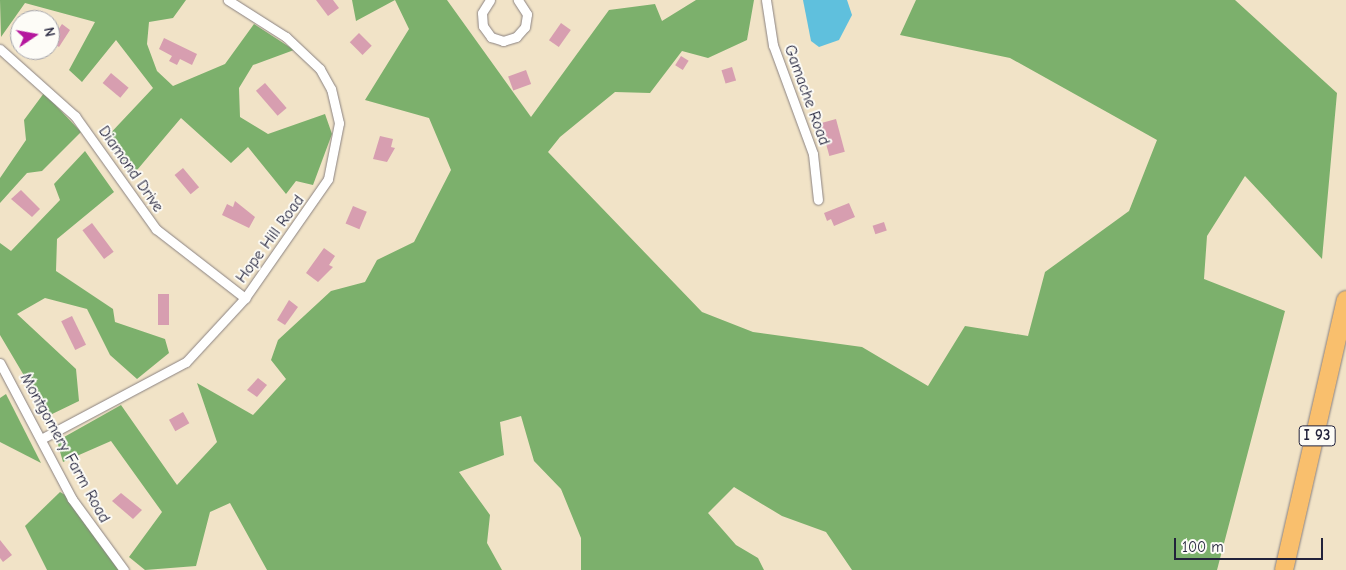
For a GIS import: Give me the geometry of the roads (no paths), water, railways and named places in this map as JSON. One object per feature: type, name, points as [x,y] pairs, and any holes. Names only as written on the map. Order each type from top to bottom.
[{"type":"highway","name":"I 93","points":[[1284,570],[1346,300]]},
{"type":"street","name":"Hope Hill Road","points":[[41,439],[186,362],[245,298],[328,179],[339,123],[331,89],[313,60],[228,0]]},
{"type":"street","points":[[490,0],[482,13],[483,26],[491,36],[503,41],[516,37],[525,27],[526,10],[518,0]]},
{"type":"street","name":"Gamache Road","points":[[766,0],[773,45],[813,154],[818,200]]},
{"type":"street","name":"Diamond Drive","points":[[0,49],[75,116],[156,229],[245,298]]},
{"type":"street","name":"Montgomery Farm Road","points":[[0,363],[84,519],[124,570]]},
{"type":"water","points":[[803,0],[847,0],[852,15],[839,40],[819,47],[811,41]]}]
